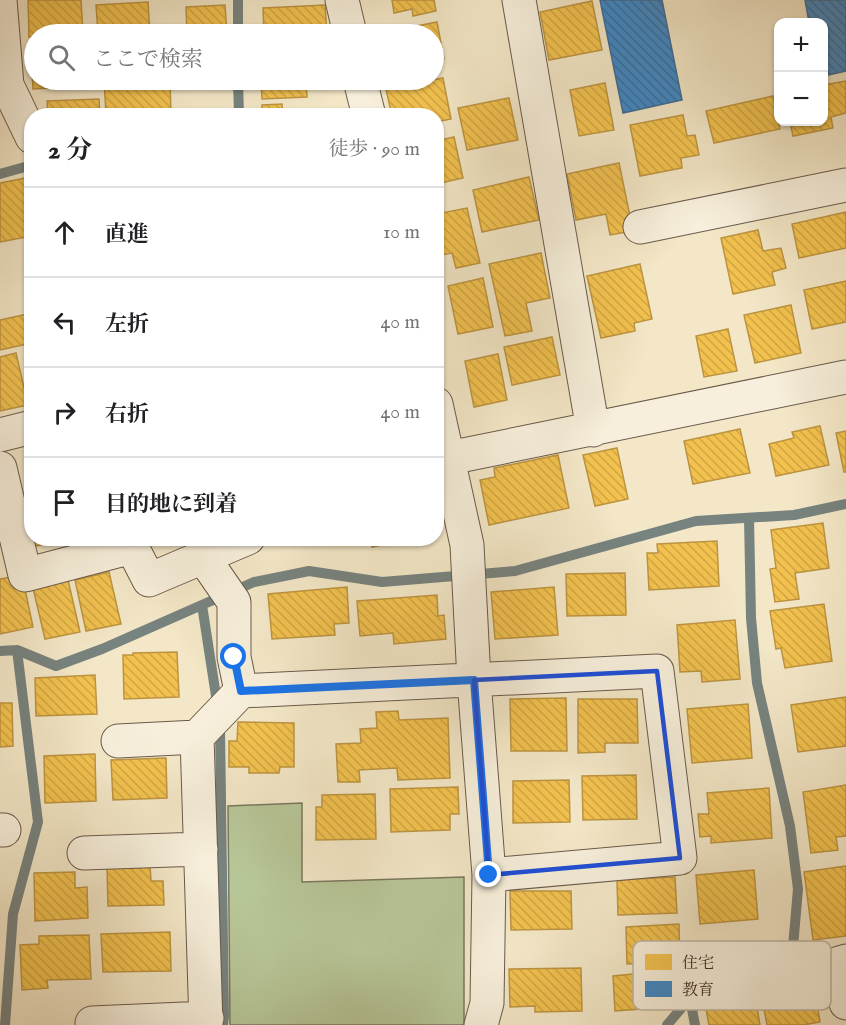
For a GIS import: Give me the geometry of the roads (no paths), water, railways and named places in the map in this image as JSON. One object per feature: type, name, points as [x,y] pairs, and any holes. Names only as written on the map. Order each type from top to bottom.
[{"type":"street","points":[[0,0],[7,85],[24,120]]},
{"type":"street","points":[[342,0],[348,24]]},
{"type":"street","points":[[519,0],[593,430]]},
{"type":"street","points":[[362,90],[367,108]]},
{"type":"street","points":[[640,227],[846,185]]},
{"type":"street","points":[[449,458],[846,377]]},
{"type":"street","points":[[0,435],[24,429]]},
{"type":"street","points":[[444,437],[467,545],[474,680],[489,875],[487,1003],[481,1025]]},
{"type":"street","points":[[0,468],[25,575],[122,546]]},
{"type":"street","points":[[133,546],[149,580],[229,546]]},
{"type":"street","points":[[203,557],[228,593],[234,657],[241,691]]},
{"type":"street","points":[[118,741],[197,737],[241,691],[657,671],[680,858],[489,875]]},
{"type":"street","points":[[92,1023],[207,1022],[197,737]]},
{"type":"street","points":[[84,853],[201,849]]},
{"type":"street","points":[[846,962],[839,963],[846,1003]]},
{"type":"waterway","points":[[238,0],[238,24]]},
{"type":"waterway","points":[[238,90],[239,108]]},
{"type":"waterway","points":[[0,174],[24,167]]},
{"type":"waterway","points":[[0,651],[17,650],[56,666],[102,649],[254,582],[309,571],[382,582],[515,571],[696,521],[794,515],[846,504]]},
{"type":"waterway","points":[[749,518],[751,618],[757,683],[790,826],[798,889],[794,941]]},
{"type":"waterway","points":[[202,605],[216,696]]},
{"type":"waterway","points":[[5,1025],[13,914],[38,822],[17,650]]},
{"type":"waterway","points":[[220,729],[223,1025]]},
{"type":"waterway","points":[[667,1025],[680,1010]]},
{"type":"waterway","points":[[692,1010],[695,1025]]}]
